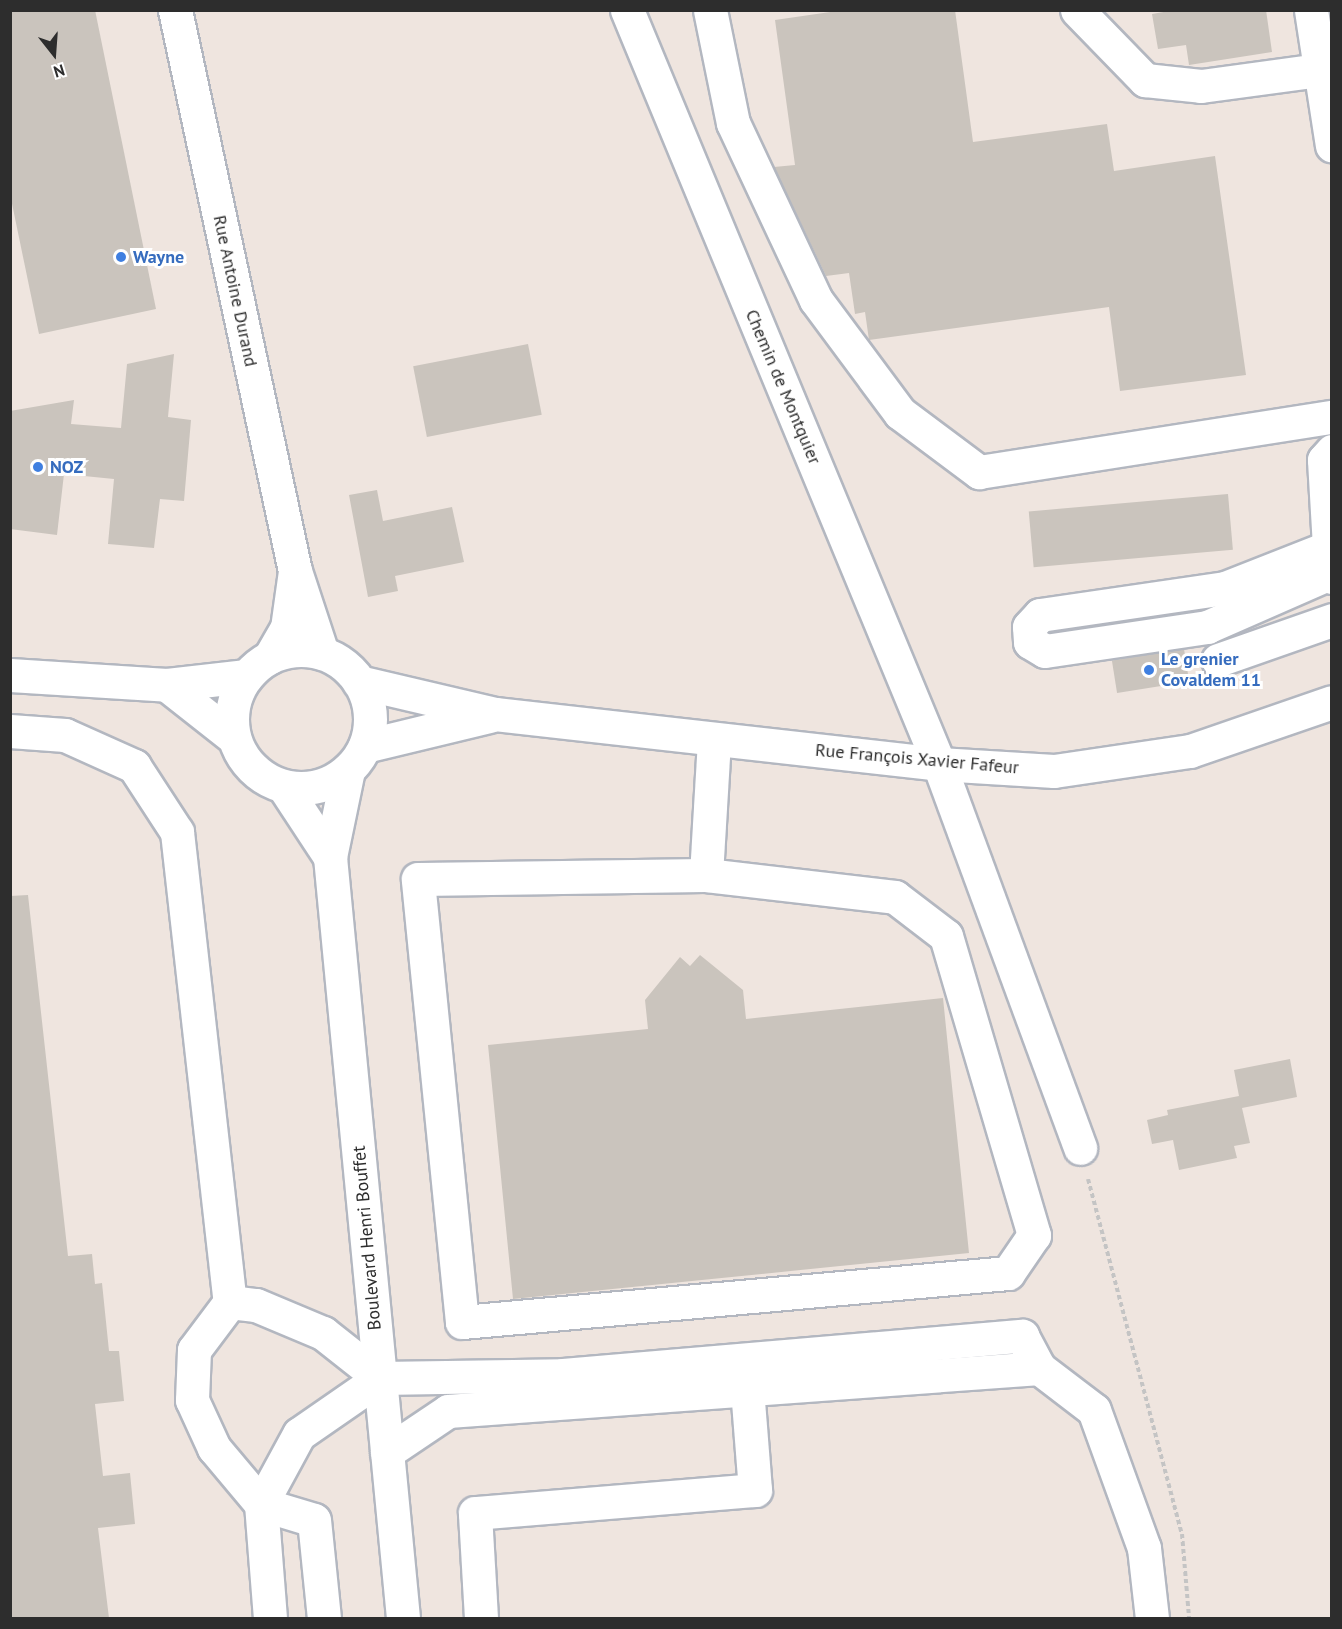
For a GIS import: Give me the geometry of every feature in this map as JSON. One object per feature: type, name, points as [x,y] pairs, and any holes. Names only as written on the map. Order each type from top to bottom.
[{"type":"street","name":"Rue Antoine Durand","points":[[175,10],[295,571]]},
{"type":"street","name":"Chemin de Montquier","points":[[627,10],[939,764],[1080,1148]]},
{"type":"street","points":[[710,10],[733,123],[816,300],[900,413],[979,472],[1332,417]]},
{"type":"street","points":[[1077,10],[1145,80],[1201,86],[1320,70]]},
{"type":"street","points":[[1311,10],[1332,145]]},
{"type":"street","points":[[1332,451],[1324,460],[1329,547],[1225,588],[1040,615],[1029,627],[1030,642],[1045,651],[1207,627],[1328,574],[1332,577]]},
{"type":"street","points":[[295,571],[322,653]]},
{"type":"street","points":[[233,737],[235,695],[287,628],[295,571]]},
{"type":"street","points":[[1218,660],[1332,620]]},
{"type":"street","points":[[10,675],[167,685],[258,667],[304,650],[322,653],[343,664],[359,681],[369,713],[357,758],[307,789],[284,787],[252,769],[233,737],[167,685]]},
{"type":"street","name":"Rue François Xavier Fafeur","points":[[359,681],[495,714],[939,764],[1054,771],[1190,751],[1332,702]]},
{"type":"street","name":"Rue François Xavier Fafeur","points":[[357,758],[495,714]]},
{"type":"street","points":[[10,730],[65,735],[135,766],[177,832],[230,1302],[194,1350],[192,1400],[214,1448],[261,1504],[314,1520],[324,1618]]},
{"type":"street","points":[[706,875],[714,739]]},
{"type":"street","name":"Boulevard Henri Bouffet","points":[[357,758],[330,857],[403,1618]]},
{"type":"street","name":"Boulevard Henri Bouffet","points":[[284,787],[330,857]]},
{"type":"street","points":[[706,875],[894,897],[946,936],[1034,1235],[1008,1273],[462,1322],[418,879],[706,875]]},
{"type":"street","points":[[230,1302],[256,1305],[323,1333],[380,1378]]},
{"type":"street","points":[[270,1618],[261,1504],[299,1434],[380,1378],[563,1375],[1022,1336],[1039,1368],[1095,1410],[1144,1548],[1152,1618]]},
{"type":"street","points":[[387,1452],[448,1411],[1039,1368]]},
{"type":"street","points":[[481,1618],[475,1513],[755,1490],[747,1388]]},
{"type":"path","points":[[1080,1148],[1182,1534],[1189,1618]]},
{"type":"building","points":[[10,10],[95,10],[156,309],[39,334],[10,194]]},
{"type":"building","points":[[844,10],[955,10],[973,142],[1107,124],[1114,171],[1215,156],[1246,375],[1120,391],[1109,307],[869,340],[865,312],[855,314],[849,273],[826,276],[774,167],[795,165],[775,20]]},
{"type":"building","points":[[1175,10],[1266,10],[1272,52],[1189,65],[1186,45],[1158,49],[1152,14]]},
{"type":"building","points":[[528,344],[542,415],[427,437],[413,366]]},
{"type":"building","points":[[174,354],[168,417],[191,420],[184,501],[160,499],[154,548],[108,544],[114,479],[64,474],[57,535],[10,529],[10,411],[74,400],[71,424],[121,428],[127,364]]},
{"type":"building","points":[[377,490],[383,521],[452,507],[464,562],[395,576],[398,591],[368,597],[349,495]]},
{"type":"building","points":[[1228,494],[1233,550],[1034,567],[1029,511]]},
{"type":"building","points":[[1184,649],[1189,682],[1117,693],[1112,660]]},
{"type":"building","points":[[28,895],[68,1256],[92,1254],[95,1284],[102,1283],[109,1351],[119,1351],[124,1401],[95,1404],[103,1476],[130,1473],[135,1524],[98,1528],[109,1618],[10,1618],[10,896]]},
{"type":"building","points":[[700,955],[743,990],[746,1019],[943,998],[969,1253],[513,1299],[488,1045],[648,1029],[645,1000],[680,957],[690,966]]},
{"type":"building","points":[[1290,1059],[1297,1097],[1242,1108],[1250,1143],[1234,1146],[1237,1158],[1179,1170],[1173,1140],[1152,1144],[1147,1120],[1168,1115],[1167,1110],[1239,1096],[1234,1070]]},
{"type":"place","name":"Wayne","points":[[121,257]]},
{"type":"place","name":"NOZ","points":[[38,467]]},
{"type":"place","name":"Le grenier Covaldem 11","points":[[1149,670]]}]
